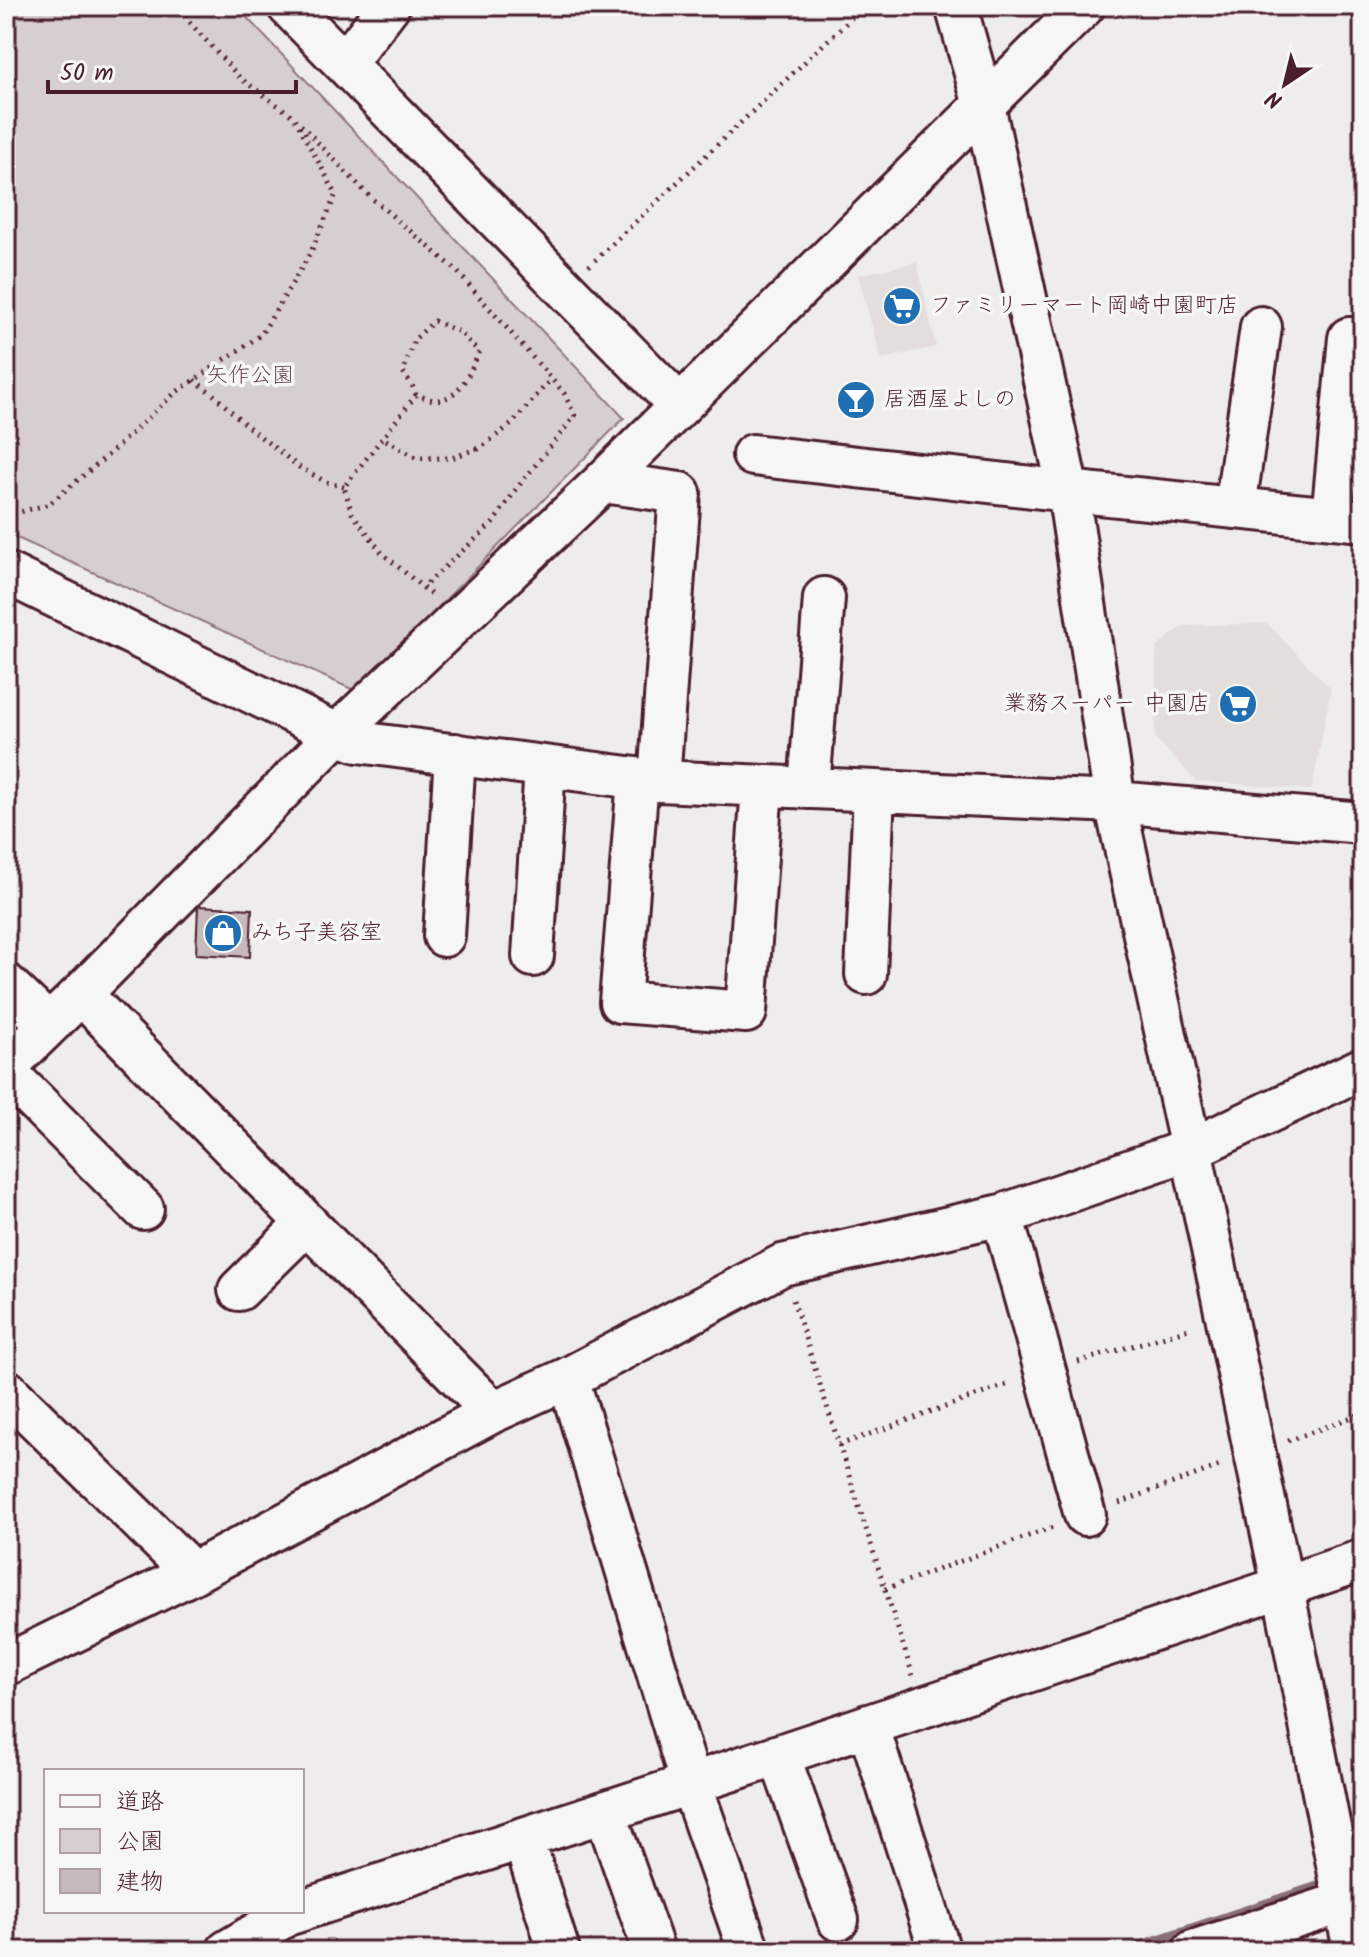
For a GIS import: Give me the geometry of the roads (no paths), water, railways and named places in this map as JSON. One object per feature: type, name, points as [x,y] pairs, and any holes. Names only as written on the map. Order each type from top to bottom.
[{"type":"street","points":[[288,6],[680,406]]},
{"type":"street","points":[[345,63],[389,6]]},
{"type":"street","points":[[956,6],[984,105],[1068,491],[1115,802],[1283,1587],[1354,1900],[1354,1951]]},
{"type":"street","points":[[143,1209],[6,1070],[337,734],[603,482],[1084,6]]},
{"type":"street","points":[[1235,508],[1261,327]]},
{"type":"street","points":[[753,455],[1347,520],[1349,338]]},
{"type":"street","points":[[603,482],[680,493],[649,780],[620,1002],[746,1012],[762,786]]},
{"type":"street","points":[[6,573],[358,742],[649,780],[1115,802],[1363,823]]},
{"type":"street","points":[[809,788],[824,598]]},
{"type":"street","points":[[444,936],[455,754]]},
{"type":"street","points":[[533,956],[545,767]]},
{"type":"street","points":[[866,974],[874,792]]},
{"type":"street","points":[[6,984],[49,1025]]},
{"type":"street","points":[[81,994],[493,1412]]},
{"type":"street","points":[[6,1665],[193,1573],[493,1412],[568,1378],[782,1265],[1002,1215],[1191,1149],[1363,1068]]},
{"type":"street","points":[[1002,1215],[1085,1515]]},
{"type":"street","points":[[239,1290],[307,1223]]},
{"type":"street","points":[[568,1378],[691,1784],[749,1951]]},
{"type":"street","points":[[6,1390],[193,1573]]},
{"type":"street","points":[[304,1910],[1363,1560]]},
{"type":"street","points":[[868,1725],[938,1945]]},
{"type":"street","points":[[779,1755],[838,1920]]},
{"type":"street","points":[[605,1812],[654,1951]]},
{"type":"street","points":[[523,1838],[559,1951]]},
{"type":"street","points":[[1193,1951],[1354,1900]]},
{"type":"street","points":[[227,1951],[294,1913]]},
{"type":"waterway","points":[[1124,1951],[1325,1884]]},
{"type":"place","name":"ファミリーマート岡崎中園町店","points":[[902,306]]},
{"type":"place","name":"居酒屋よしの","points":[[856,400]]},
{"type":"place","name":"業務スーパー 中園店","points":[[1238,704]]},
{"type":"place","name":"みち子美容室","points":[[223,933]]},
{"type":"park label","name":"矢作公園","points":[[250,376]]}]
